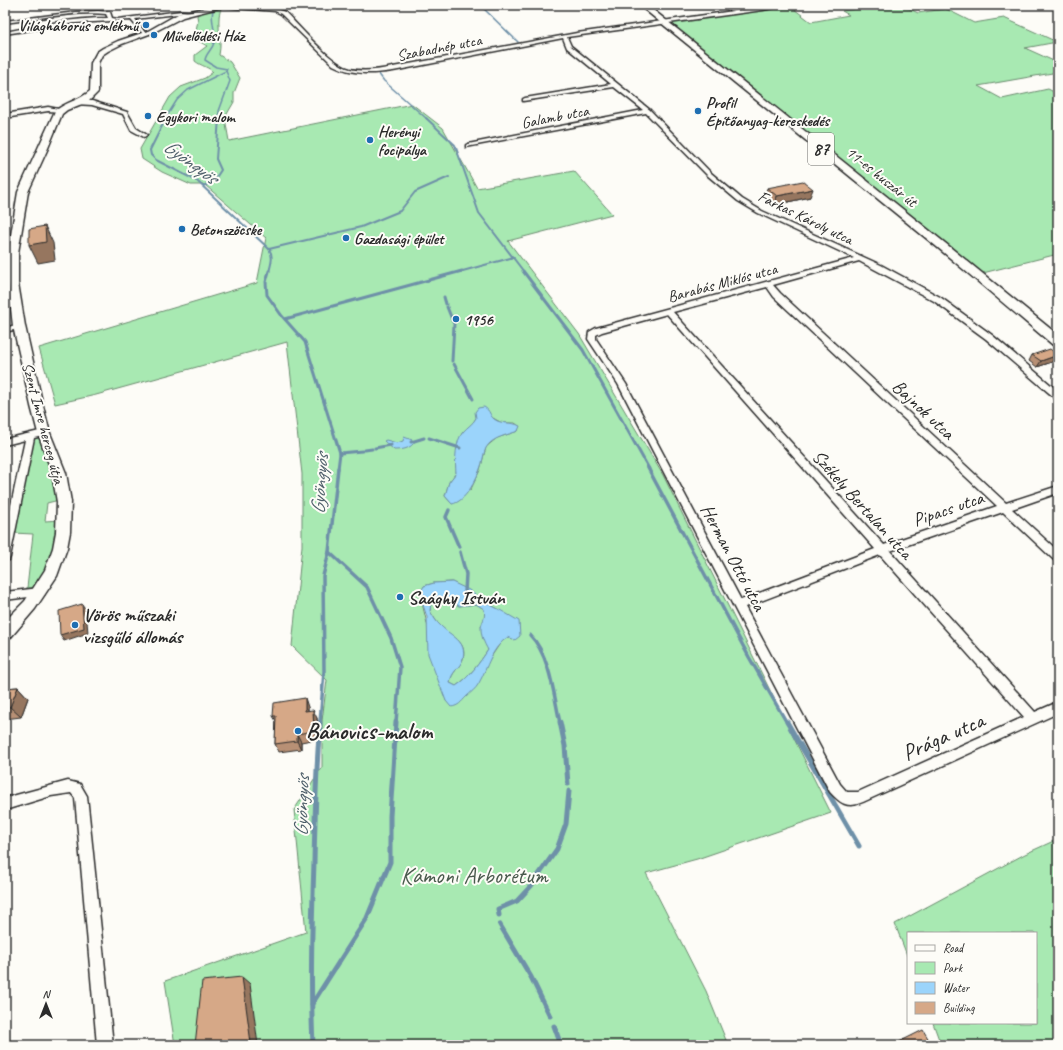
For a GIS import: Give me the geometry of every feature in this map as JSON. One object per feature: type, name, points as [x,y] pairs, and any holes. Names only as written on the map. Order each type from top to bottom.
[{"type":"main road","name":"87","points":[[643,5],[665,23]]},
{"type":"main road","points":[[61,110],[77,102],[90,100],[95,88],[94,63],[98,56],[114,45],[144,34],[175,14],[219,6]]},
{"type":"main road","name":"11-es huszár út","points":[[665,23],[941,245],[1058,342]]},
{"type":"main road","name":"Szent Imre herceg útja","points":[[5,632],[30,606],[52,572],[60,548],[63,532],[64,502],[59,473],[44,433],[19,326],[12,264],[23,192],[46,144],[56,116],[61,110]]},
{"type":"street","name":"Szabadnép utca","points":[[219,6],[238,6],[276,10],[283,13],[335,64],[342,68],[358,72],[386,70],[564,36],[665,23],[775,6]]},
{"type":"street","points":[[5,22],[107,11],[110,19]]},
{"type":"street","points":[[5,33],[55,25],[175,14]]},
{"type":"street","points":[[132,18],[144,34]]},
{"type":"street","name":"Farkas Károly utca","points":[[564,36],[569,47],[648,111],[709,174],[740,200],[760,212],[859,258],[920,289],[968,321],[1058,396]]},
{"type":"street","points":[[525,100],[617,85]]},
{"type":"street","points":[[90,100],[125,113],[132,129],[135,132],[144,135]]},
{"type":"street","points":[[5,116],[48,109],[61,110]]},
{"type":"street","name":"Galamb utca","points":[[468,146],[648,111]]},
{"type":"street","name":"Barabás Miklós utca","points":[[592,334],[599,330],[855,261],[859,258]]},
{"type":"street","name":"Bajnok utca","points":[[768,284],[783,301],[1058,557]]},
{"type":"street","name":"Székely Bertalan utca","points":[[668,311],[1033,718]]},
{"type":"street","points":[[5,330],[19,326]]},
{"type":"street","name":"Herman Ottó utca","points":[[592,334],[592,339],[622,384],[835,788],[844,798]]},
{"type":"street","points":[[5,442],[44,433]]},
{"type":"street","name":"Szent Imre herceg útja","points":[[5,557],[30,439],[27,436]]},
{"type":"street","name":"Pipacs utca","points":[[738,605],[882,550],[1058,489]]},
{"type":"street","points":[[5,596],[40,592]]},
{"type":"street","name":"Prága utca","points":[[844,798],[858,798],[1058,707]]},
{"type":"street","points":[[5,804],[59,788],[71,786],[76,789],[80,796],[106,1045]]},
{"type":"green space","name":"Kámoni Arborétum","points":[[201,5],[223,5],[219,16],[219,55],[230,62],[240,78],[234,93],[234,102],[227,114],[226,124],[229,141],[412,104],[443,128],[477,188],[574,171],[612,214],[508,241],[579,334],[663,475],[831,813],[697,859],[646,873],[706,991],[728,1045],[175,1045],[165,981],[306,932],[294,810],[322,767],[322,721],[327,680],[292,646],[302,546],[302,474],[287,342],[96,395],[55,404],[39,348],[257,283],[266,238],[205,185],[191,185],[162,172],[142,159],[140,149],[170,97],[181,87],[205,78],[213,72],[195,61],[195,55],[207,46],[194,38],[198,21],[197,16]],"holes":[[[476,418],[493,418],[502,423],[515,423],[519,426],[518,431],[497,438],[486,447],[480,470],[471,489],[452,504],[445,496],[449,482],[456,473],[462,433],[473,423]],[[452,582],[500,610],[508,637],[501,642],[489,660],[446,701],[421,599],[424,586],[434,583]]]},
{"type":"green space","points":[[772,5],[794,9],[811,22],[849,15],[842,11],[886,5],[902,5],[918,13],[944,9],[937,5],[973,5],[946,9],[974,23],[1004,18],[1057,42],[1025,48],[1058,63],[1058,72],[978,86],[1002,99],[1048,89],[1058,94],[1058,254],[979,274],[665,20]]},
{"type":"green space","points":[[41,435],[59,500],[47,503],[45,521],[60,520],[54,553],[36,588],[27,588],[33,534],[13,533],[30,439]]},
{"type":"green space","points":[[437,598],[447,599],[459,606],[476,604],[484,609],[486,617],[481,626],[488,650],[470,674],[456,686],[450,683],[452,676],[463,659],[463,648],[461,643],[440,626],[430,611],[431,602]]},
{"type":"green space","points":[[1058,839],[1058,1045],[941,1045],[933,1024],[1037,1024],[1037,932],[907,932],[907,955],[895,924],[1025,854]]},
{"type":"water","points":[[484,407],[488,410],[492,418],[497,421],[520,426],[518,431],[496,439],[489,444],[485,450],[481,466],[473,484],[466,495],[452,504],[445,496],[449,482],[456,473],[458,441],[463,432],[475,420],[475,412],[478,408]]},
{"type":"water","points":[[404,437],[415,441],[409,447],[394,450],[384,441],[386,440],[397,443],[403,441]]},
{"type":"water","points":[[452,582],[469,590],[483,601],[519,621],[520,636],[515,640],[508,637],[502,641],[490,658],[476,687],[460,704],[451,707],[446,701],[428,654],[427,617],[421,599],[421,591],[424,586],[434,583]],"holes":[[[437,598],[447,599],[459,606],[476,604],[484,609],[481,631],[488,650],[478,665],[461,683],[456,686],[450,683],[452,675],[462,661],[464,652],[463,647],[457,639],[438,623],[430,611],[431,602]]]},
{"type":"building","points":[[803,181],[813,189],[777,196],[767,188]]},
{"type":"building","points":[[45,226],[46,242],[29,245],[29,229]]},
{"type":"building","points":[[1050,349],[1058,355],[1041,361],[1032,355]]},
{"type":"building","points":[[82,604],[84,628],[60,635],[59,611]]},
{"type":"building","points":[[18,687],[10,707],[5,707],[5,688]]},
{"type":"building","name":"Bánovics-malom","points":[[305,698],[305,711],[313,710],[314,731],[297,734],[297,741],[275,744],[276,716],[273,716],[274,703]]},
{"type":"building","points":[[242,977],[251,1043],[248,1045],[195,1045],[202,981]]},
{"type":"building","points":[[923,1030],[932,1045],[893,1045]]},
{"type":"waterway","name":"Gyöngyös","points":[[215,5],[212,19],[215,38],[212,48],[205,60],[216,67],[227,69],[226,71]]},
{"type":"waterway","points":[[480,5],[518,42]]},
{"type":"waterway","name":"Gyöngyös","points":[[165,119],[177,100],[188,90],[226,71]]},
{"type":"waterway","points":[[218,119],[219,111],[230,81],[226,71]]},
{"type":"waterway","points":[[378,73],[384,81],[427,119]]},
{"type":"waterway","name":"Gyöngyös","points":[[166,118],[150,150],[151,155],[156,160],[197,181],[269,249]]},
{"type":"waterway","points":[[203,186],[213,182],[221,170],[216,159],[219,118]]},
{"type":"waterway","points":[[426,118],[455,145],[479,213],[513,257]]},
{"type":"waterway","points":[[269,249],[361,227],[400,211],[415,192],[449,177]]},
{"type":"waterway","name":"Gyöngyös","points":[[269,249],[272,257],[269,272]]},
{"type":"waterway","points":[[459,272],[513,257]]},
{"type":"waterway","points":[[513,257],[524,272]]},
{"type":"waterway","name":"Gyöngyös","points":[[269,271],[266,282],[267,295],[282,316],[305,342],[340,453]]},
{"type":"waterway","points":[[285,319],[462,271]]},
{"type":"waterway","points":[[523,271],[583,350],[649,469]]},
{"type":"waterway","points":[[444,297],[446,304]]},
{"type":"waterway","points":[[447,307],[453,322]]},
{"type":"waterway","points":[[452,361],[454,324]]},
{"type":"waterway","points":[[454,364],[473,399]]},
{"type":"waterway","points":[[411,442],[424,438]]},
{"type":"waterway","points":[[429,438],[460,448]]},
{"type":"waterway","points":[[375,448],[391,445]]},
{"type":"waterway","points":[[365,450],[372,449]]},
{"type":"waterway","points":[[340,453],[362,451]]},
{"type":"waterway","name":"Gyöngyös","points":[[338,469],[340,453]]},
{"type":"waterway","name":"Gyöngyös","points":[[329,552],[338,468]]},
{"type":"waterway","points":[[648,468],[749,657],[787,723]]},
{"type":"waterway","points":[[449,510],[446,517],[459,547]]},
{"type":"waterway","name":"Gyöngyös","points":[[320,723],[324,671],[323,576],[329,552]]},
{"type":"waterway","points":[[329,552],[367,587],[391,638],[400,667],[396,723]]},
{"type":"waterway","points":[[460,552],[466,574],[465,592]]},
{"type":"waterway","points":[[530,635],[537,643],[547,665],[560,723]]},
{"type":"waterway","name":"Gyöngyös","points":[[312,1004],[312,931],[316,792],[320,722]]},
{"type":"waterway","points":[[312,1004],[367,918],[390,862],[390,816],[396,722]]},
{"type":"waterway","points":[[560,722],[565,746],[568,784]]},
{"type":"waterway","points":[[787,722],[859,846]]},
{"type":"waterway","points":[[499,915],[498,909],[517,901],[531,886],[557,849],[566,824],[569,791]]},
{"type":"waterway","points":[[500,925],[531,977],[550,1016]]},
{"type":"waterway","name":"Gyöngyös","points":[[312,1004],[313,1045]]},
{"type":"waterway","points":[[554,1026],[561,1045]]},
{"type":"place","name":"Világháborús emlékmű","points":[[146,25]]},
{"type":"place","name":"Művelődési Ház","points":[[154,35]]},
{"type":"place","name":"Profil Építőanyag-kereskedés","points":[[698,111]]},
{"type":"place","name":"Egykori malom","points":[[148,116]]},
{"type":"place","name":"Herényi focipálya","points":[[370,140]]},
{"type":"place","name":"Betonszöcske","points":[[182,229]]},
{"type":"place","name":"Gazdasági épület","points":[[346,238]]},
{"type":"place","name":"1956","points":[[456,319]]},
{"type":"place","name":"Saághy István","points":[[400,597]]},
{"type":"place","name":"Vörös műszaki vizsgűló állomás","points":[[75,625]]},
{"type":"place","name":"Bánovics-malom","points":[[298,731]]}]
